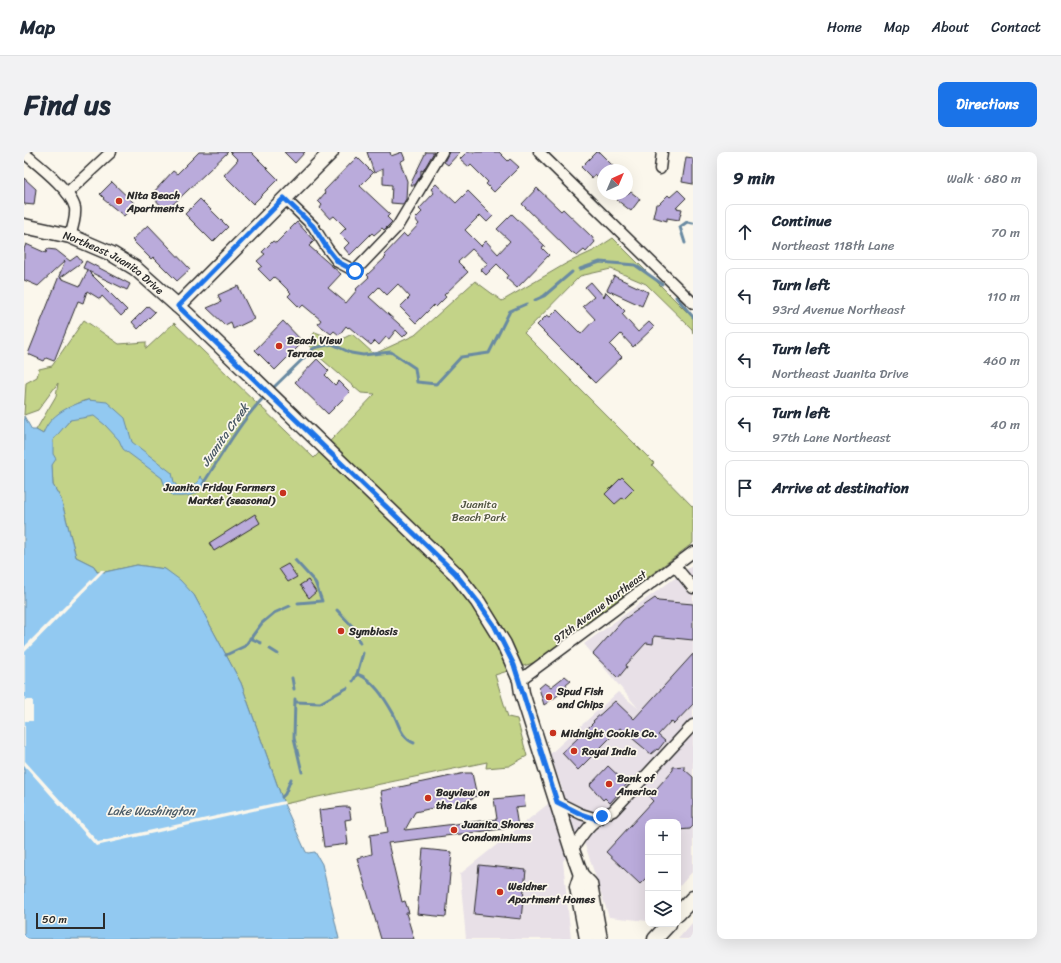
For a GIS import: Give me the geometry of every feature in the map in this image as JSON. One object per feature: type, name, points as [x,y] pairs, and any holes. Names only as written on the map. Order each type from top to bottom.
[{"type":"main road","points":[[178,306],[331,152]]},
{"type":"main road","name":"Northeast Juanita Drive","points":[[24,226],[70,236],[91,244],[123,260],[146,278],[178,306],[455,573],[494,625],[520,680],[522,693],[572,850],[581,875],[590,884],[600,939]]},
{"type":"main road","name":"Northeast Juanita Drive","points":[[581,875],[577,887],[587,939]]},
{"type":"main road","points":[[681,911],[693,898]]},
{"type":"main road","points":[[655,939],[666,927]]},
{"type":"street","points":[[67,193],[111,152]]},
{"type":"street","points":[[284,198],[313,226],[338,262],[355,271],[397,227],[442,152]]},
{"type":"street","points":[[539,152],[693,303]]},
{"type":"street","points":[[660,169],[662,152]]},
{"type":"street","points":[[24,153],[67,193],[74,207],[74,223],[70,236]]},
{"type":"street","name":"97th Avenue Northeast","points":[[520,680],[693,552]]},
{"type":"street","points":[[675,566],[693,588]]},
{"type":"street","points":[[572,850],[586,829],[596,819],[613,811],[693,725]]},
{"type":"street","points":[[557,802],[581,814],[596,819]]},
{"type":"shaded area","points":[[693,565],[693,871],[681,885],[681,819],[645,819],[645,921],[609,917],[583,839],[563,861],[571,939],[466,939],[460,874],[563,792],[550,754],[618,692],[638,708],[584,644]]},
{"type":"shaded area","points":[[693,922],[693,939],[678,939]]},
{"type":"green space","name":"Juanita Beach Park","points":[[613,238],[693,318],[693,333],[692,329],[646,284],[611,269],[580,276],[524,333],[654,463],[652,465],[693,507],[693,543],[536,662],[495,675],[508,717],[517,719],[527,756],[509,766],[486,768],[487,762],[284,804],[241,683],[194,595],[165,569],[137,565],[105,572],[97,572],[94,566],[76,557],[61,499],[53,485],[50,440],[91,400],[85,400],[72,407],[43,434],[36,430],[56,396],[58,383],[38,410],[24,415],[26,383],[37,377],[39,369],[52,366],[84,320],[119,344],[146,342],[146,349],[174,323],[314,458],[375,394],[361,393],[317,355],[307,343],[315,332],[338,341],[352,334],[374,354],[415,335],[475,281],[502,301],[567,263],[593,251]]},
{"type":"water","name":"Lake Washington","points":[[88,400],[107,402],[125,418],[132,442],[172,473],[174,482],[179,489],[184,490],[198,482],[200,476],[206,483],[200,491],[192,495],[173,496],[166,489],[162,478],[123,449],[119,440],[94,416],[70,420],[53,440],[53,454],[56,459],[52,465],[53,485],[61,499],[76,557],[94,566],[97,572],[105,572],[137,565],[165,569],[180,580],[194,595],[241,683],[284,804],[306,852],[315,852],[322,864],[339,939],[24,939],[24,416],[32,430],[36,430],[43,434],[50,421],[55,416],[67,408]]},
{"type":"pier","points":[[101,570],[105,570],[25,652],[25,700],[33,700],[33,721],[25,721],[25,761],[98,842],[284,801],[285,804],[96,846],[24,765],[24,647]]},
{"type":"building","points":[[199,152],[228,152],[166,211],[151,195],[173,171],[177,174]]},
{"type":"building","points":[[230,152],[251,152],[278,179],[253,204],[224,175],[238,160]]},
{"type":"building","points":[[284,152],[305,152],[295,163]]},
{"type":"building","points":[[367,152],[390,152],[391,156],[402,152],[405,159],[400,162],[407,181],[406,199],[403,204],[391,203],[392,185],[383,184],[383,169],[374,173]]},
{"type":"building","points":[[426,152],[434,152],[423,171],[421,170],[421,175],[415,185],[410,185]]},
{"type":"building","points":[[449,152],[460,152],[448,165],[444,162]]},
{"type":"building","points":[[467,152],[499,152],[508,161],[510,159],[519,167],[494,192],[486,184],[488,182],[471,165],[469,167],[460,159]]},
{"type":"building","points":[[596,152],[599,152],[611,164],[597,164],[597,176],[595,174],[592,178],[581,167]]},
{"type":"building","points":[[357,157],[373,173],[360,186],[390,214],[387,217],[392,222],[384,230],[382,228],[374,235],[372,233],[350,255],[344,248],[349,243],[340,234],[346,228],[334,216],[330,219],[320,208],[322,205],[318,201],[325,193],[324,191]]},
{"type":"building","points":[[686,157],[693,158],[693,184],[682,182]]},
{"type":"building","points":[[24,178],[36,189],[34,205],[24,204]]},
{"type":"building","name":"Nita Beach Apartments","points":[[112,182],[135,204],[124,216],[103,199],[104,198],[100,194]]},
{"type":"building","points":[[436,184],[456,203],[468,191],[493,216],[487,222],[480,215],[465,230],[481,246],[486,241],[498,254],[510,241],[497,229],[512,214],[545,246],[542,248],[549,255],[517,288],[506,278],[508,275],[497,264],[486,275],[481,270],[488,264],[472,249],[458,262],[468,272],[444,295],[446,297],[436,307],[434,305],[416,323],[400,307],[410,297],[398,284],[387,295],[379,287],[369,297],[408,332],[403,337],[396,330],[389,339],[386,337],[379,345],[375,341],[371,345],[346,326],[339,335],[334,331],[331,334],[318,324],[321,320],[303,305],[300,308],[288,296],[291,293],[279,281],[274,277],[270,281],[258,269],[262,266],[257,261],[265,254],[262,252],[273,241],[276,243],[297,222],[314,241],[309,246],[341,274],[328,288],[346,303],[357,290],[356,289],[369,277],[367,275],[386,257],[384,255],[404,234],[407,237],[419,224],[415,219],[422,212],[419,209],[434,193],[431,189]]},
{"type":"building","points":[[537,188],[561,211],[563,209],[592,237],[595,242],[586,252],[584,250],[577,256],[572,253],[522,204]]},
{"type":"building","points":[[678,190],[686,198],[676,208],[682,209],[679,220],[667,218],[667,221],[653,217],[656,204],[659,204],[668,195],[670,197]]},
{"type":"building","points":[[633,194],[640,199],[631,211],[617,200],[633,200]]},
{"type":"building","points":[[200,199],[228,227],[213,242],[185,214]]},
{"type":"building","points":[[148,225],[190,269],[177,281],[153,257],[151,259],[132,240]]},
{"type":"building","points":[[26,244],[46,253],[47,249],[56,250],[70,261],[77,256],[82,262],[60,278],[80,286],[88,270],[83,268],[86,261],[130,284],[127,290],[88,271],[127,310],[121,316],[102,296],[100,299],[87,291],[83,303],[78,301],[54,361],[46,358],[44,361],[28,354],[65,261],[38,286],[24,280],[24,249]]},
{"type":"building","points":[[614,276],[648,292],[642,306],[607,290]]},
{"type":"building","points":[[591,282],[604,297],[606,292],[625,311],[622,314],[638,332],[649,322],[654,327],[633,347],[621,334],[610,345],[622,357],[595,383],[537,325],[547,315],[550,317],[557,310],[581,334],[595,319],[583,306],[594,297],[585,287]]},
{"type":"building","points":[[238,286],[254,319],[233,329],[231,322],[225,325],[207,308],[221,302],[218,295]]},
{"type":"building","points":[[148,306],[155,312],[138,329],[132,322]]},
{"type":"building","name":"Beach View Terrace","points":[[283,321],[303,342],[275,370],[255,350]]},
{"type":"building","points":[[317,359],[329,371],[325,375],[335,385],[339,381],[350,392],[328,414],[295,382]]},
{"type":"building","points":[[622,477],[634,489],[624,499],[622,498],[615,504],[605,494]]},
{"type":"building","points":[[255,514],[260,523],[214,551],[209,543]]},
{"type":"building","points":[[288,564],[297,577],[288,582],[279,569]]},
{"type":"building","points":[[308,580],[316,592],[309,598],[300,585]]},
{"type":"building","points":[[655,598],[658,601],[693,604],[693,640],[654,636],[653,644],[646,643],[626,665],[627,667],[618,678],[593,654],[623,620]]},
{"type":"building","points":[[693,654],[693,704],[674,724],[671,721],[658,735],[665,741],[658,750],[657,749],[651,754],[620,728],[578,770],[562,753],[578,738],[576,736],[581,731],[583,733],[594,722],[593,721],[615,701],[634,719]]},
{"type":"building","name":"Spud Fish and Chips","points":[[565,676],[571,681],[566,685],[567,689],[544,705],[539,688],[545,683],[551,687]]},
{"type":"building","name":"Bank of America","points":[[608,766],[627,784],[610,803],[605,798],[603,800],[590,785]]},
{"type":"building","points":[[684,766],[684,769],[693,777],[693,826],[690,829],[681,830],[681,819],[645,819],[645,879],[640,884],[606,852],[653,801],[649,797],[673,770],[673,767]]},
{"type":"building","points":[[465,773],[472,773],[477,796],[473,797],[473,799],[415,812],[405,830],[497,819],[494,799],[524,796],[525,807],[515,808],[518,827],[388,843],[402,902],[405,901],[409,913],[406,913],[414,939],[381,939],[357,858],[372,854],[370,835],[388,832],[381,791]]},
{"type":"building","points":[[349,807],[351,819],[345,820],[348,844],[324,847],[319,810]]},
{"type":"building","points":[[423,849],[452,852],[446,917],[417,914]]},
{"type":"building","name":"Weidner Apartment Homes","points":[[479,865],[526,870],[521,919],[474,914]]},
{"type":"waterway","name":"Juanita Creek","points":[[685,243],[680,227],[687,222],[693,223]]},
{"type":"waterway","name":"Juanita Creek","points":[[580,269],[600,262],[635,265],[662,284]]},
{"type":"waterway","name":"Juanita Creek","points":[[535,300],[544,296],[572,272]]},
{"type":"waterway","name":"Juanita Creek","points":[[676,297],[693,317]]},
{"type":"waterway","name":"Juanita Creek","points":[[271,390],[314,348],[332,344],[351,353],[363,355],[391,352],[415,368],[417,382],[436,384],[461,357],[489,353],[510,311],[526,304]]},
{"type":"waterway","name":"Juanita Creek","points":[[203,484],[239,427],[265,396]]},
{"type":"waterway","points":[[295,560],[315,582],[322,601],[298,603]]},
{"type":"waterway","points":[[226,655],[245,646],[262,623],[274,613],[290,606]]},
{"type":"waterway","points":[[337,610],[352,626],[360,643]]},
{"type":"waterway","points":[[250,638],[261,643]]},
{"type":"waterway","points":[[270,649],[278,654]]},
{"type":"waterway","points":[[353,681],[357,674],[363,653]]},
{"type":"waterway","points":[[357,674],[368,680],[378,690],[393,713],[403,734],[414,743]]},
{"type":"waterway","points":[[292,678],[294,689]]},
{"type":"waterway","points":[[296,702],[320,703],[347,688]]},
{"type":"waterway","points":[[295,699],[294,738],[302,772]]},
{"type":"waterway","points":[[282,797],[285,794],[291,779]]},
{"type":"place","name":"Nita Beach Apartments","points":[[119,201]]},
{"type":"place","name":"Beach View Terrace","points":[[279,346]]},
{"type":"place","name":"Juanita Friday Farmers Market (seasonal)","points":[[283,493]]},
{"type":"place","name":"Symbiosis","points":[[341,631]]},
{"type":"place","name":"Spud Fish and Chips","points":[[549,697]]},
{"type":"place","name":"Midnight Cookie Co.","points":[[553,733]]},
{"type":"place","name":"Royal India","points":[[574,751]]},
{"type":"place","name":"Bank of America","points":[[609,784]]},
{"type":"place","name":"Bayview on the Lake","points":[[428,798]]},
{"type":"place","name":"Juanita Shores Condominiums","points":[[454,830]]},
{"type":"place","name":"Weidner Apartment Homes","points":[[500,892]]},
{"type":"route","points":[[355,271],[338,262],[313,226],[284,198],[178,306],[455,573],[494,625],[514,665],[520,680],[522,693],[557,802],[581,814],[596,819],[602,816]]}]
